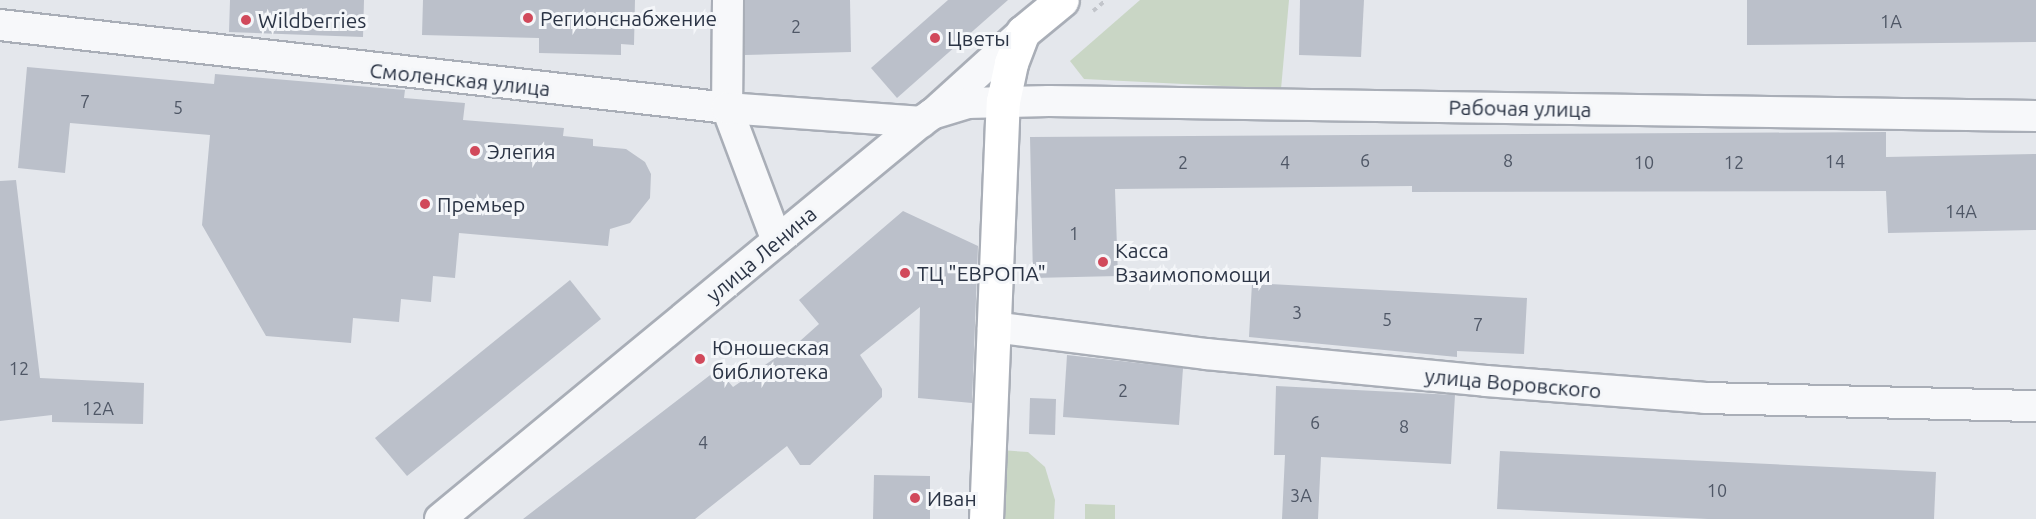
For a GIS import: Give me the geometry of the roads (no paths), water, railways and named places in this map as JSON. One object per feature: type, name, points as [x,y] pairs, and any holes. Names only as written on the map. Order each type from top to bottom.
[{"type":"main road","points":[[986,519],[1003,101],[1011,63],[1023,32],[1075,7]]},
{"type":"street","points":[[728,0],[727,108],[777,241]]},
{"type":"street","name":"Смоленская улица","points":[[0,25],[727,108],[927,118]]},
{"type":"street","points":[[927,118],[1023,32]]},
{"type":"street","name":"Рабочая улица","points":[[1003,101],[2036,116]]},
{"type":"street","name":"улица Ленина","points":[[440,519],[927,118],[967,104],[1003,101]]},
{"type":"street","name":"улица Воровского","points":[[993,327],[1206,354],[1520,384],[1705,398],[2036,406]]},
{"type":"place","name":"Регионснабжение","points":[[528,18]]},
{"type":"place","name":"Wildberries","points":[[246,20]]},
{"type":"place","name":"Цветы","points":[[935,38]]},
{"type":"place","name":"Элегия","points":[[475,151]]},
{"type":"place","name":"Премьер","points":[[425,204]]},
{"type":"place","name":"Касса Взаимопомощи","points":[[1103,262]]},
{"type":"place","name":"ТЦ \"ЕВРОПА\"","points":[[905,273]]},
{"type":"place","name":"Юношеская библиотека","points":[[700,359]]},
{"type":"place","name":"Иван","points":[[915,498]]}]
